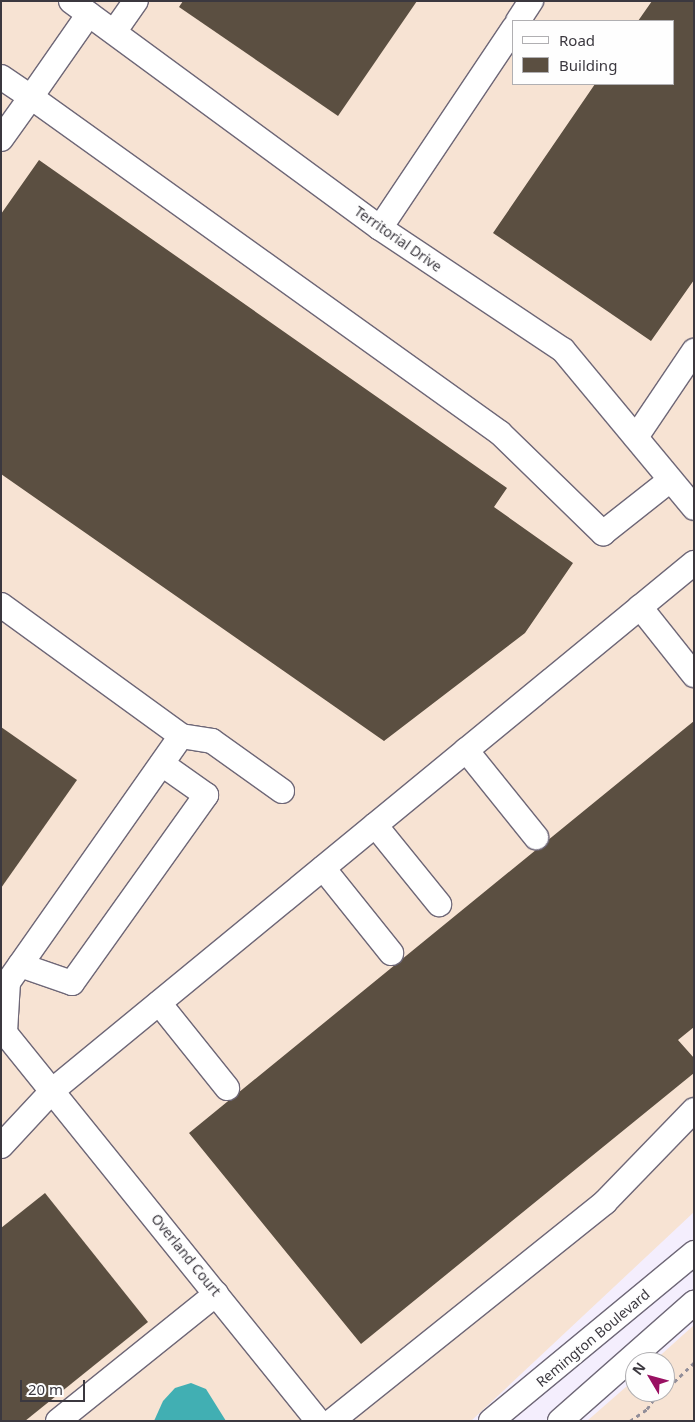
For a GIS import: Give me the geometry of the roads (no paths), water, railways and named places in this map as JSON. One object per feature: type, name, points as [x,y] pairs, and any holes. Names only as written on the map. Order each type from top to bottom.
[{"type":"street","points":[[114,32],[136,1]]},
{"type":"street","points":[[519,20],[531,1]]},
{"type":"street","points":[[1,138],[31,97],[80,8]]},
{"type":"street","name":"Territorial Drive","points":[[80,8],[380,228],[563,350],[694,508]]},
{"type":"street","points":[[380,228],[512,31]]},
{"type":"street","points":[[1,77],[500,433],[603,533],[670,480]]},
{"type":"street","points":[[636,437],[694,352]]},
{"type":"street","points":[[1,1146],[53,1090],[694,563]]},
{"type":"street","points":[[1,605],[181,736],[212,741],[282,791]]},
{"type":"street","points":[[640,607],[694,675]]},
{"type":"street","points":[[3,1035],[8,982],[181,736]]},
{"type":"street","points":[[466,750],[536,837]]},
{"type":"street","points":[[20,965],[72,983],[206,795],[162,764]]},
{"type":"street","points":[[375,825],[440,904]]},
{"type":"street","points":[[324,868],[391,953]]},
{"type":"street","points":[[159,1003],[227,1088]]},
{"type":"street","name":"Overland Court","points":[[3,1035],[53,1090],[318,1421]]},
{"type":"street","points":[[332,1421],[605,1202],[694,1110]]},
{"type":"street","name":"Remington Boulevard","points":[[491,1421],[694,1253]]},
{"type":"street","points":[[58,1421],[216,1294]]},
{"type":"street","points":[[560,1421],[694,1303]]},
{"type":"water","points":[[191,1383],[206,1389],[226,1421],[154,1421],[163,1401],[175,1388]]}]
